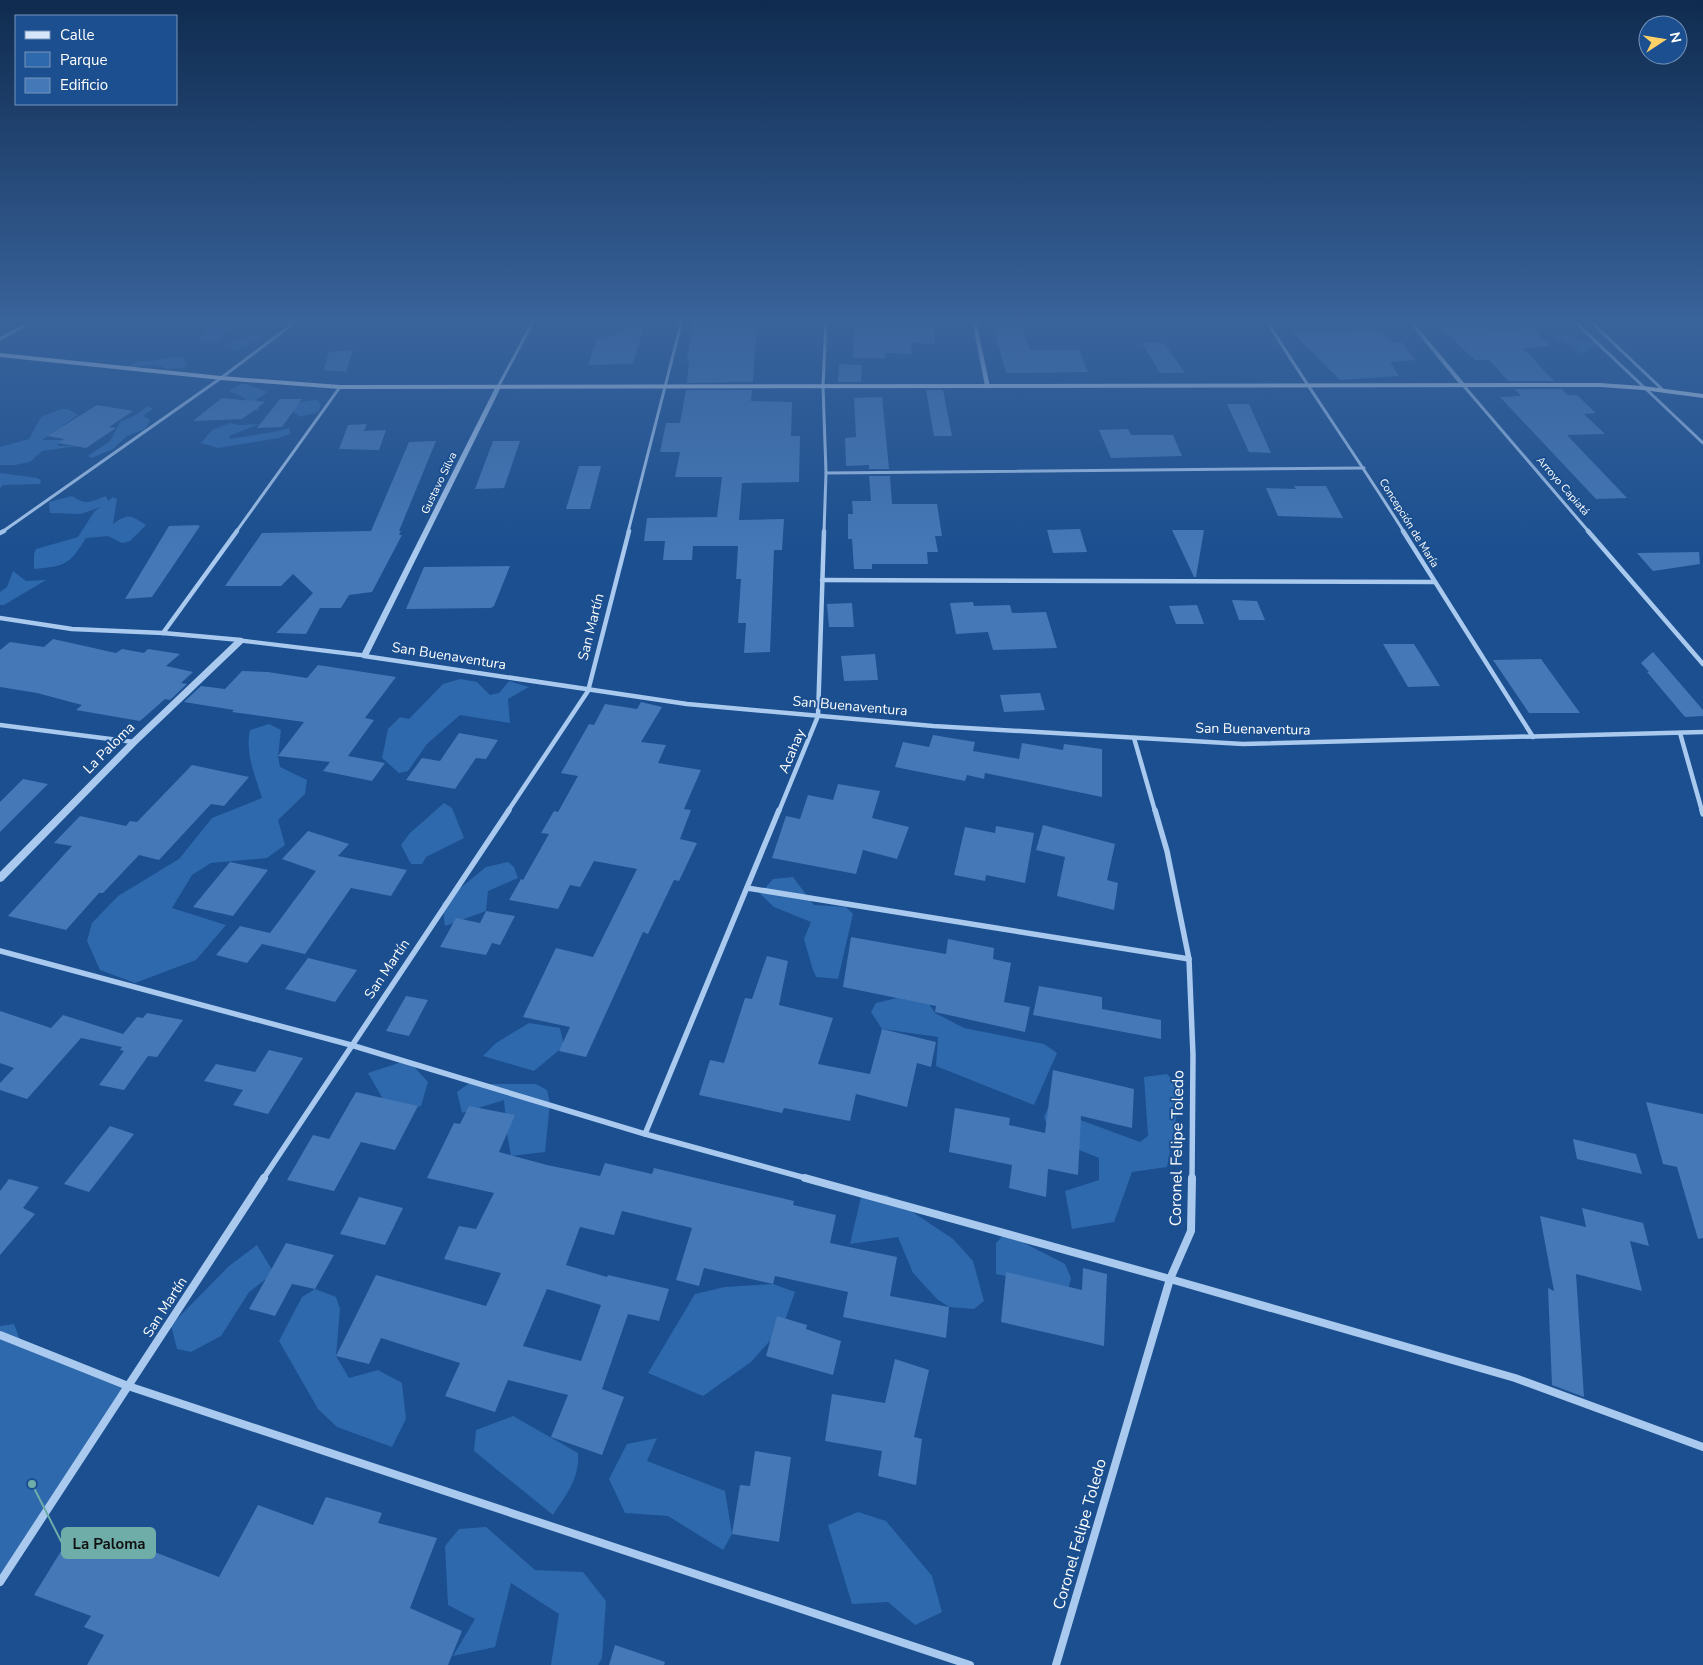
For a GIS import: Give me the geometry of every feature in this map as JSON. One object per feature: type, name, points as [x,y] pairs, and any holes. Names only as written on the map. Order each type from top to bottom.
[{"type":"street","points":[[0,533],[193,398]]},
{"type":"street","points":[[163,633],[332,398]]},
{"type":"street","name":"Gustavo Silva","points":[[364,656],[493,398]]},
{"type":"street","name":"San Martín","points":[[0,1582],[351,1044],[588,690],[661,398]]},
{"type":"street","name":"Acahay","points":[[645,1134],[818,716],[826,473],[823,398]]},
{"type":"street","name":"Concepción de María","points":[[1315,398],[1364,468],[1533,737]]},
{"type":"street","name":"Arroyo Capiatá","points":[[1474,398],[1703,664]]},
{"type":"street","points":[[1654,398],[1703,443]]},
{"type":"street","points":[[826,473],[1364,468]]},
{"type":"street","points":[[822,580],[1435,582]]},
{"type":"street","name":"San Buenaventura","points":[[0,618],[72,629],[163,633],[241,640],[364,656],[687,704],[933,726],[1243,744],[1703,732]]},
{"type":"street","name":"La Paloma","points":[[0,878],[134,742],[241,640]]},
{"type":"street","points":[[0,725],[134,742]]},
{"type":"street","points":[[1680,733],[1703,814]]},
{"type":"street","name":"Coronel Felipe Toledo","points":[[1056,1665],[1170,1279],[1191,1231],[1193,1055],[1188,959],[1167,851],[1134,738]]},
{"type":"street","points":[[747,888],[1188,959]]},
{"type":"street","points":[[0,951],[351,1044],[645,1134],[1170,1279],[1515,1378],[1703,1447]]},
{"type":"street","points":[[0,1335],[128,1386],[970,1665]]},
{"type":"green space","points":[[243,398],[259,398],[256,400],[259,410],[236,411],[246,399]]},
{"type":"green space","points":[[318,400],[321,405],[318,412],[300,417],[287,406],[306,401]]},
{"type":"green space","points":[[147,406],[153,409],[143,416],[150,420],[145,429],[127,436],[113,449],[92,458],[88,456],[110,441],[120,422],[138,414]]},
{"type":"green space","points":[[61,409],[68,409],[78,415],[42,440],[61,440],[57,446],[76,446],[42,451],[30,462],[0,465],[0,447],[29,439],[41,417]]},
{"type":"green space","points":[[230,423],[239,425],[259,424],[229,436],[231,439],[289,428],[290,434],[279,438],[218,448],[201,443],[212,430]]},
{"type":"green space","points":[[0,473],[41,480],[40,484],[3,485],[0,488]]},
{"type":"green space","points":[[72,496],[85,502],[106,496],[108,501],[113,497],[117,499],[113,524],[123,518],[133,517],[146,525],[130,541],[122,543],[108,536],[86,538],[71,559],[66,562],[53,567],[34,569],[36,549],[78,537],[94,512],[100,507],[81,514],[50,513],[49,502]]},
{"type":"green space","points":[[13,571],[26,581],[46,580],[4,605],[0,605],[0,592],[7,587]]},
{"type":"green space","points":[[460,679],[477,682],[490,695],[499,693],[509,681],[529,687],[508,699],[510,723],[460,715],[427,744],[408,771],[399,773],[382,758],[388,729],[400,717],[409,719],[443,684]]},
{"type":"green space","points":[[269,724],[281,730],[278,756],[280,767],[307,780],[305,794],[278,820],[285,845],[267,858],[211,863],[192,875],[172,908],[226,925],[196,960],[135,983],[100,970],[87,941],[92,923],[118,896],[179,859],[212,818],[262,798],[250,756],[249,739],[250,730]]},
{"type":"green space","points":[[444,803],[452,808],[464,838],[426,857],[422,864],[411,864],[401,845],[410,833]]},
{"type":"green space","points":[[508,862],[514,867],[518,878],[488,891],[486,911],[445,926],[442,903],[486,867]]},
{"type":"green space","points":[[793,877],[814,905],[846,907],[853,914],[838,979],[816,977],[804,939],[811,922],[774,907],[760,894],[773,879]]},
{"type":"green space","points":[[897,998],[929,1004],[935,1013],[964,1028],[1044,1044],[1057,1053],[1034,1105],[936,1066],[938,1037],[882,1029],[871,1012],[876,1003]]},
{"type":"green space","points":[[529,1023],[560,1028],[564,1046],[534,1071],[483,1056],[496,1043]]},
{"type":"green space","points":[[408,1060],[428,1082],[421,1106],[397,1111],[384,1101],[368,1073]]},
{"type":"green space","points":[[1167,1074],[1176,1084],[1178,1107],[1167,1167],[1132,1172],[1114,1222],[1072,1229],[1065,1191],[1099,1180],[1099,1158],[1052,1139],[1044,1117],[1048,1108],[1140,1142],[1148,1136],[1144,1077]]},
{"type":"green space","points":[[468,1084],[536,1084],[547,1090],[550,1103],[545,1152],[511,1156],[504,1100],[462,1113],[457,1092]]},
{"type":"green space","points":[[862,1193],[887,1195],[953,1239],[973,1261],[984,1301],[974,1309],[949,1307],[937,1299],[913,1273],[898,1237],[850,1244]]},
{"type":"green space","points":[[1005,1233],[1065,1264],[1071,1278],[1068,1290],[996,1274],[996,1243]]},
{"type":"green space","points":[[257,1245],[274,1273],[249,1292],[221,1336],[191,1352],[177,1349],[171,1325],[229,1266]]},
{"type":"green space","points":[[773,1284],[795,1292],[783,1326],[751,1362],[703,1396],[648,1373],[695,1294],[725,1287]]},
{"type":"green space","points":[[315,1289],[336,1297],[340,1309],[336,1356],[349,1378],[378,1370],[402,1383],[406,1419],[392,1447],[337,1427],[318,1409],[279,1341],[302,1297]]},
{"type":"green space","points":[[14,1324],[21,1343],[128,1386],[0,1582],[0,1326]]},
{"type":"green space","points":[[513,1416],[578,1453],[577,1470],[574,1478],[553,1515],[474,1451],[476,1430]]},
{"type":"green space","points":[[657,1438],[647,1461],[725,1491],[732,1534],[723,1550],[668,1516],[625,1513],[609,1479],[627,1444]]},
{"type":"green space","points":[[858,1512],[886,1521],[932,1576],[942,1612],[915,1625],[888,1602],[852,1604],[828,1525]]},
{"type":"green space","points":[[486,1527],[535,1570],[583,1572],[606,1601],[602,1658],[598,1665],[551,1665],[559,1614],[511,1583],[495,1647],[453,1656],[475,1619],[448,1605],[445,1546],[459,1529]]},
{"type":"building","points":[[222,398],[265,402],[242,419],[193,421]]},
{"type":"building","points":[[685,398],[751,398],[751,401],[792,402],[791,436],[800,436],[799,482],[742,483],[739,520],[784,519],[782,550],[774,550],[770,652],[744,653],[746,623],[738,623],[741,579],[736,579],[738,546],[693,546],[692,560],[663,560],[665,541],[644,541],[647,518],[717,517],[722,477],[675,477],[680,452],[660,452],[666,423],[680,423]]},
{"type":"building","points":[[854,398],[882,398],[889,469],[869,469],[869,465],[846,466],[845,438],[856,437]]},
{"type":"building","points":[[927,398],[945,398],[952,436],[934,436]]},
{"type":"building","points":[[1501,398],[1580,398],[1596,413],[1584,414],[1605,434],[1567,435],[1627,498],[1596,499]]},
{"type":"building","points":[[280,399],[302,399],[282,427],[257,428]]},
{"type":"building","points":[[1227,404],[1249,404],[1271,453],[1249,452]]},
{"type":"building","points":[[97,405],[133,411],[109,427],[116,428],[86,448],[58,443],[64,439],[47,436]]},
{"type":"building","points":[[367,424],[364,431],[386,430],[379,450],[339,449],[348,425]]},
{"type":"building","points":[[1128,429],[1131,435],[1173,435],[1182,456],[1111,458],[1099,430]]},
{"type":"building","points":[[436,441],[399,531],[401,531],[399,535],[402,535],[372,592],[349,595],[341,608],[320,608],[306,634],[276,633],[313,593],[293,574],[281,586],[225,586],[262,533],[371,531],[409,442]]},
{"type":"building","points":[[493,441],[520,441],[504,488],[475,489]]},
{"type":"building","points":[[579,466],[601,466],[590,509],[566,509]]},
{"type":"building","points":[[869,476],[890,476],[892,504],[937,504],[942,536],[935,536],[938,552],[927,552],[928,564],[872,564],[872,569],[854,569],[852,539],[848,539],[848,514],[853,514],[852,501],[871,501]]},
{"type":"building","points":[[1294,486],[1326,486],[1343,518],[1278,516],[1266,488],[1296,489]]},
{"type":"building","points":[[199,525],[152,597],[125,599],[169,526]]},
{"type":"building","points":[[1080,529],[1087,552],[1053,553],[1047,530]]},
{"type":"building","points":[[1172,530],[1204,530],[1196,577],[1194,577]]},
{"type":"building","points":[[1699,552],[1700,564],[1653,571],[1637,553]]},
{"type":"building","points":[[510,566],[494,606],[491,608],[406,609],[424,567]]},
{"type":"building","points":[[1232,600],[1257,601],[1265,620],[1239,620]]},
{"type":"building","points":[[973,602],[974,606],[1010,605],[1012,613],[1046,612],[1057,648],[993,650],[988,632],[956,634],[950,603]]},
{"type":"building","points":[[852,603],[854,627],[829,627],[827,604]]},
{"type":"building","points":[[1197,605],[1204,624],[1176,624],[1169,606]]},
{"type":"building","points":[[53,639],[116,653],[122,649],[144,653],[148,649],[180,654],[166,666],[193,672],[181,683],[187,684],[170,700],[165,699],[140,721],[76,710],[82,705],[37,693],[0,687],[0,650],[10,642],[44,647]]},
{"type":"building","points":[[1383,644],[1414,644],[1440,686],[1408,687]]},
{"type":"building","points":[[1653,652],[1703,710],[1703,716],[1685,717],[1647,672],[1649,672],[1641,663]]},
{"type":"building","points":[[875,654],[878,680],[844,681],[841,656]]},
{"type":"building","points":[[1541,659],[1580,713],[1529,713],[1493,660]]},
{"type":"building","points":[[318,665],[396,677],[365,718],[374,720],[348,756],[385,763],[372,781],[323,771],[330,762],[278,756],[304,722],[232,712],[234,710],[184,702],[201,686],[225,689],[242,671],[268,672],[307,678]]},
{"type":"building","points":[[1040,693],[1045,710],[1004,712],[1000,695]]},
{"type":"building","points":[[641,702],[662,707],[641,742],[666,745],[658,763],[701,770],[684,809],[691,810],[680,839],[697,843],[679,881],[674,880],[648,934],[643,932],[586,1057],[559,1051],[570,1027],[523,1017],[556,948],[593,957],[637,869],[594,861],[580,887],[570,885],[558,909],[509,900],[521,879],[523,880],[549,834],[541,833],[554,811],[558,812],[578,776],[561,773],[589,724],[594,725],[605,704],[637,709]]},
{"type":"building","points":[[459,733],[498,740],[486,759],[476,758],[455,789],[406,780],[422,758],[440,761]]},
{"type":"building","points":[[933,735],[975,742],[973,751],[1019,759],[1022,743],[1063,750],[1064,744],[1102,749],[1102,797],[985,773],[984,779],[967,775],[965,781],[895,767],[903,742],[929,747]]},
{"type":"building","points":[[192,765],[249,777],[224,806],[211,804],[159,860],[139,855],[103,893],[99,893],[66,930],[8,916],[72,846],[54,843],[80,816],[126,826],[130,821],[137,822]]},
{"type":"building","points":[[23,779],[48,784],[0,832],[0,802]]},
{"type":"building","points":[[838,784],[880,791],[872,818],[909,827],[897,859],[863,850],[856,874],[772,858],[786,816],[800,819],[808,795],[833,800]]},
{"type":"building","points":[[1043,825],[1115,844],[1107,880],[1118,883],[1114,910],[1057,896],[1065,857],[1036,850]]},
{"type":"building","points":[[996,826],[1034,833],[1025,883],[986,875],[985,881],[954,875],[965,827],[995,833]]},
{"type":"building","points":[[308,831],[349,844],[338,856],[407,870],[391,896],[351,888],[305,954],[262,944],[247,963],[216,955],[240,926],[270,933],[316,871],[282,859]]},
{"type":"building","points":[[230,862],[268,870],[233,916],[193,907]]},
{"type":"building","points":[[486,911],[515,916],[500,945],[492,943],[486,955],[440,947],[456,918],[480,923]]},
{"type":"building","points":[[851,937],[946,954],[948,939],[994,948],[993,959],[1011,963],[1004,1002],[1030,1007],[1025,1032],[935,1012],[936,1006],[843,987]]},
{"type":"building","points":[[767,956],[788,961],[779,1005],[833,1018],[818,1064],[870,1074],[882,1029],[936,1042],[931,1067],[917,1063],[907,1107],[856,1094],[850,1121],[784,1108],[782,1113],[699,1095],[710,1060],[724,1063],[745,998],[752,999]]},
{"type":"building","points":[[308,958],[357,970],[335,1002],[285,989]]},
{"type":"building","points":[[1039,986],[1102,997],[1102,1009],[1161,1020],[1161,1039],[1033,1015]]},
{"type":"building","points":[[406,996],[428,1000],[409,1036],[386,1031]]},
{"type":"building","points":[[0,1011],[51,1028],[63,1015],[123,1034],[137,1017],[143,1018],[147,1013],[183,1020],[157,1057],[148,1056],[124,1090],[99,1085],[124,1051],[120,1050],[122,1047],[81,1038],[27,1099],[0,1090],[0,1083],[14,1068],[0,1063]]},
{"type":"building","points":[[269,1050],[303,1058],[268,1114],[233,1105],[243,1090],[204,1081],[216,1064],[255,1072]]},
{"type":"building","points":[[1053,1070],[1134,1089],[1132,1128],[1081,1116],[1078,1175],[1048,1169],[1046,1197],[1009,1188],[1012,1165],[949,1152],[955,1108],[1010,1118],[1009,1125],[1045,1133]]},
{"type":"building","points":[[356,1092],[418,1106],[395,1150],[361,1142],[334,1191],[287,1180],[313,1135],[329,1139]]},
{"type":"building","points":[[1646,1102],[1703,1114],[1703,1238],[1698,1239],[1677,1167],[1663,1164]]},
{"type":"building","points":[[469,1106],[515,1115],[499,1152],[547,1165],[600,1176],[605,1163],[652,1174],[654,1168],[794,1201],[793,1205],[836,1215],[830,1243],[897,1257],[890,1296],[949,1307],[946,1338],[843,1317],[848,1292],[775,1276],[773,1284],[704,1268],[699,1286],[676,1280],[692,1228],[622,1211],[614,1235],[580,1227],[566,1265],[607,1277],[608,1275],[669,1289],[659,1321],[628,1314],[602,1389],[624,1397],[602,1455],[551,1437],[568,1395],[508,1380],[495,1412],[445,1396],[460,1363],[381,1338],[369,1364],[336,1356],[376,1275],[486,1306],[501,1273],[444,1259],[459,1226],[476,1229],[494,1193],[427,1178],[454,1123],[460,1124]],"holes":[[[547,1289],[601,1305],[581,1361],[523,1346]]]},
{"type":"building","points":[[110,1126],[134,1134],[89,1192],[64,1184]]},
{"type":"building","points":[[1573,1139],[1636,1154],[1642,1174],[1577,1159]]},
{"type":"building","points":[[9,1179],[39,1187],[23,1208],[35,1214],[0,1255],[0,1191]]},
{"type":"building","points":[[359,1197],[403,1208],[385,1245],[340,1234]]},
{"type":"building","points":[[1582,1208],[1643,1223],[1649,1246],[1630,1241],[1642,1291],[1576,1274],[1584,1397],[1552,1385],[1548,1288],[1554,1291],[1540,1216],[1586,1227]]},
{"type":"building","points":[[286,1243],[334,1255],[315,1289],[292,1284],[275,1316],[249,1309]]},
{"type":"building","points":[[1083,1268],[1107,1274],[1104,1346],[1001,1322],[1006,1272],[1082,1290]]},
{"type":"building","points":[[777,1316],[807,1325],[806,1329],[841,1341],[833,1375],[766,1356]]},
{"type":"building","points":[[895,1359],[929,1370],[914,1437],[922,1439],[916,1485],[878,1476],[882,1451],[825,1441],[832,1394],[885,1403]]},
{"type":"building","points":[[755,1451],[791,1457],[779,1542],[732,1534],[740,1485],[750,1486]]},
{"type":"building","points":[[326,1497],[382,1513],[378,1523],[437,1538],[410,1608],[462,1631],[448,1665],[87,1665],[104,1635],[84,1627],[91,1616],[34,1595],[71,1535],[127,1555],[134,1544],[219,1577],[258,1505],[313,1525]]},
{"type":"building","points":[[615,1645],[665,1662],[664,1665],[609,1665]]},
{"type":"place","name":"La Paloma","points":[[32,1484]]}]
